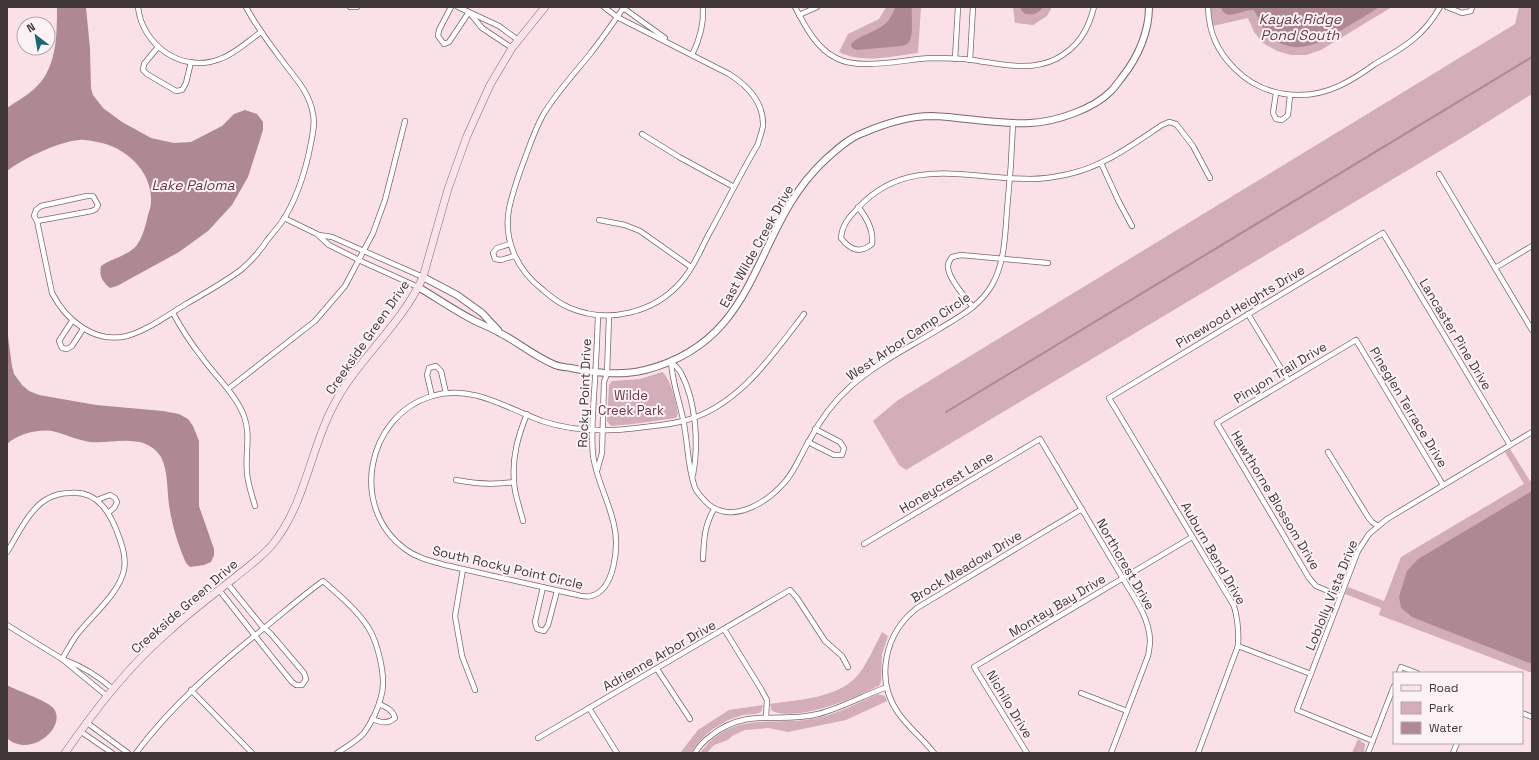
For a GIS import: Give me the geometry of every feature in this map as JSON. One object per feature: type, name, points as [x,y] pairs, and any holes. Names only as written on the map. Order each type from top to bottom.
[{"type":"main road","name":"Creekside Green Drive","points":[[65,753],[86,722],[139,659],[167,633],[272,546],[287,522],[302,492],[323,426],[335,402],[348,380],[405,309],[423,277],[448,189],[467,136],[490,85],[512,48],[545,7]]},
{"type":"street","points":[[138,7],[142,25],[147,34],[158,47],[169,56],[182,61],[199,63],[219,60],[237,50],[261,32]]},
{"type":"street","points":[[37,222],[92,211],[96,209],[98,204],[93,196],[41,206],[36,210],[34,216],[37,222],[52,293],[61,309],[83,329],[95,334],[109,337],[127,336],[147,328],[243,268],[258,253],[284,218],[296,194],[304,171],[314,119],[310,102],[304,89],[261,32],[246,7]]},
{"type":"street","points":[[350,7],[357,7]]},
{"type":"street","points":[[452,7],[439,30],[438,36],[444,44],[449,42],[469,12]]},
{"type":"street","points":[[458,7],[479,15],[499,26],[518,40]]},
{"type":"street","points":[[604,7],[617,17],[676,46],[743,83],[753,95],[761,110],[763,127],[758,144],[682,282],[669,294],[639,310],[609,316],[598,316],[569,308],[554,299],[534,283],[514,256],[510,244],[508,225],[509,211],[513,194],[534,132],[558,94],[606,34],[617,17],[623,7],[676,46]]},
{"type":"street","points":[[692,55],[698,43],[702,29],[703,7]]},
{"type":"street","points":[[795,7],[814,40],[825,52],[837,59],[852,63],[869,64],[912,59],[955,59],[999,65],[1022,66],[1040,64],[1056,59],[1072,48],[1084,36],[1091,20],[1094,7]]},
{"type":"street","points":[[799,15],[817,7]]},
{"type":"street","points":[[955,59],[958,7]]},
{"type":"street","points":[[970,60],[973,7]]},
{"type":"street","name":"East Wilde Creek Drive","points":[[501,333],[554,365],[596,373],[618,374],[645,370],[671,361],[702,344],[728,320],[745,295],[796,192],[815,170],[836,150],[861,134],[904,120],[929,116],[1030,123],[1054,119],[1084,109],[1110,92],[1127,71],[1141,47],[1149,19],[1149,7]]},
{"type":"street","points":[[1208,7],[1210,27],[1216,45],[1227,61],[1241,76],[1257,86],[1276,93],[1290,95],[1324,92],[1340,86],[1406,46],[1422,33],[1433,20],[1440,7]]},
{"type":"street","points":[[1447,7],[1462,13],[1471,11],[1472,7]]},
{"type":"street","points":[[469,12],[482,28],[512,48]]},
{"type":"street","points":[[158,47],[144,64],[143,70],[147,74],[176,91],[182,90],[186,83],[191,62]]},
{"type":"street","points":[[1276,93],[1273,113],[1276,119],[1282,120],[1288,115],[1290,95]]},
{"type":"street","points":[[228,389],[314,321],[345,286],[373,233],[385,200],[404,121]]},
{"type":"street","points":[[858,207],[865,215],[873,235],[872,244],[865,250],[858,250],[845,244],[841,238],[841,230],[847,220],[858,207],[867,198],[879,189],[907,177],[940,173],[1031,179],[1050,178],[1069,174],[1116,156],[1162,125],[1169,122],[1176,124],[1181,129],[1193,146],[1210,178]]},
{"type":"street","name":"West Arbor Camp Circle","points":[[714,509],[730,512],[747,510],[775,493],[786,481],[815,429],[839,397],[865,375],[973,307],[983,298],[992,284],[1002,258],[1010,178],[1013,123]]},
{"type":"street","points":[[642,134],[674,154],[734,187]]},
{"type":"street","points":[[1101,163],[1132,226]]},
{"type":"street","points":[[1439,174],[1532,330]]},
{"type":"street","points":[[284,218],[317,234],[332,237],[423,277],[457,295],[482,313],[501,333]]},
{"type":"street","points":[[599,220],[624,225],[640,231],[691,267]]},
{"type":"street","name":"Pinewood Heights Drive","points":[[1109,398],[1383,233]]},
{"type":"street","name":"Lancaster Pine Drive","points":[[1383,233],[1510,445]]},
{"type":"street","points":[[317,234],[329,245],[418,287],[475,321],[501,333]]},
{"type":"street","points":[[510,244],[497,248],[493,253],[495,258],[501,260],[514,256]]},
{"type":"street","points":[[1495,268],[1532,246]]},
{"type":"street","points":[[973,307],[965,298],[948,271],[948,264],[952,257],[961,255],[1048,263]]},
{"type":"street","points":[[173,312],[193,346],[228,389],[238,404],[244,417],[248,442],[248,484],[255,506]]},
{"type":"street","name":"South Rocky Point Circle","points":[[589,597],[424,560],[405,549],[389,534],[378,515],[372,496],[371,485],[376,448],[385,430],[398,416],[432,396],[446,393],[464,392],[481,396],[543,421],[562,426],[592,430],[603,431],[629,429],[684,421],[721,404],[735,394],[770,358],[804,314]]},
{"type":"street","points":[[1248,314],[1288,380]]},
{"type":"street","name":"Rocky Point Drive","points":[[589,597],[606,587],[611,577],[616,543],[614,525],[593,456],[592,430],[598,316]]},
{"type":"street","name":"Rocky Point Drive","points":[[597,471],[602,453],[604,382],[607,374],[609,316]]},
{"type":"street","points":[[72,320],[59,341],[62,348],[67,349],[72,346],[83,329]]},
{"type":"street","name":"Pinyon Trail Drive","points":[[1217,423],[1356,340]]},
{"type":"street","name":"Pineglen Terrace Drive","points":[[1356,340],[1443,485]]},
{"type":"street","points":[[671,361],[681,372],[690,396],[694,417],[696,459],[692,478]]},
{"type":"street","points":[[671,361],[672,378],[684,421],[692,478],[696,490],[702,499],[714,509],[707,521],[704,535],[703,559]]},
{"type":"street","points":[[432,396],[427,375],[429,368],[436,366],[441,371],[446,393]]},
{"type":"street","name":"Auburn Bend Drive","points":[[1109,398],[1234,606],[1240,630],[1238,646],[1198,753]]},
{"type":"street","points":[[522,521],[514,482],[514,459],[516,444],[527,414]]},
{"type":"street","name":"Hawthorne Blossom Drive","points":[[1217,423],[1309,578],[1316,586],[1340,596]]},
{"type":"street","points":[[808,442],[834,455],[842,455],[844,448],[840,442],[815,429]]},
{"type":"street","name":"Loblolly Vista Drive","points":[[1374,741],[1297,710],[1358,551],[1369,534],[1378,526],[1532,432]]},
{"type":"street","name":"Northcrest Drive","points":[[1040,439],[1142,610],[1147,625],[1150,640],[1148,656],[1111,753]]},
{"type":"street","name":"Honeycrest Lane","points":[[864,544],[1040,439]]},
{"type":"street","points":[[1328,452],[1368,517],[1378,526]]},
{"type":"street","points":[[456,480],[498,485],[514,482]]},
{"type":"street","points":[[7,552],[35,509],[46,499],[61,494],[76,492],[96,499],[108,513],[116,529],[124,553],[124,570],[118,584],[76,636],[62,659]]},
{"type":"street","points":[[96,499],[110,495],[115,498],[117,502],[114,508],[108,513]]},
{"type":"street","name":"Brock Meadow Drive","points":[[934,753],[900,714],[894,705],[887,687],[885,668],[888,649],[896,630],[909,614],[917,608],[1082,509]]},
{"type":"street","name":"Montay Bay Drive","points":[[974,667],[1192,537]]},
{"type":"street","points":[[463,569],[455,616],[462,656],[475,690]]},
{"type":"street","points":[[136,753],[152,731],[191,690],[323,581],[344,600],[368,627],[376,644],[383,668],[382,696],[364,733],[352,744],[337,753]]},
{"type":"street","points":[[219,590],[292,682],[296,685],[302,685],[306,679],[304,673],[227,583]]},
{"type":"street","points":[[543,587],[535,622],[537,629],[544,631],[548,625],[557,591]]},
{"type":"street","name":"Adrienne Arbor Drive","points":[[538,738],[790,590],[797,598],[825,641],[842,656],[848,667]]},
{"type":"street","points":[[7,625],[62,659],[107,696]]},
{"type":"street","points":[[724,629],[767,700],[766,717]]},
{"type":"street","points":[[1238,646],[1311,674]]},
{"type":"street","points":[[62,659],[86,668],[113,689]]},
{"type":"street","name":"Nichilo Drive","points":[[974,667],[1027,753]]},
{"type":"street","points":[[1399,672],[1401,667],[1414,672]]},
{"type":"street","points":[[657,669],[690,719]]},
{"type":"street","points":[[695,753],[708,738],[718,730],[731,723],[746,718],[796,717],[818,714],[887,687]]},
{"type":"street","points":[[1368,753],[1374,741],[1393,689]]},
{"type":"street","points":[[191,690],[252,753]]},
{"type":"street","points":[[1081,693],[1127,711]]},
{"type":"street","points":[[372,718],[383,722],[390,722],[395,718],[394,714],[389,709],[379,704]]},
{"type":"street","points":[[589,708],[617,753]]},
{"type":"street","points":[[86,722],[128,753]]},
{"type":"street","points":[[80,731],[112,753]]},
{"type":"green space","points":[[886,7],[921,7],[918,53],[878,58],[858,58],[839,52],[848,34],[879,19]]},
{"type":"green space","points":[[1013,7],[1052,7],[1047,16],[1033,25],[1015,23]]},
{"type":"green space","name":"Kayak Ridge Pond South","points":[[1210,7],[1392,7],[1321,50],[1306,55],[1291,55],[1277,51],[1263,43],[1254,32],[1248,18],[1213,26]]},
{"type":"green space","points":[[1519,7],[1532,7],[1532,94],[1465,136],[906,470],[899,465],[873,421],[898,400],[1515,24]]},
{"type":"green space","name":"Wilde Creek Park","points":[[662,372],[673,391],[678,414],[676,418],[611,426],[607,421],[609,385],[612,381],[640,379]]},
{"type":"green space","points":[[1510,449],[1530,481],[1532,479],[1532,673],[1379,615],[1381,608],[1345,594],[1348,587],[1384,601],[1401,557],[1524,484],[1505,452]]},
{"type":"green space","points":[[882,632],[888,636],[882,654],[880,685],[842,702],[811,711],[783,714],[772,711],[770,704],[828,694],[848,684],[860,673]]},
{"type":"green space","points":[[878,694],[885,696],[887,701],[846,720],[788,732],[769,728],[745,730],[732,736],[728,740],[714,745],[707,753],[700,753],[713,739],[727,730],[742,725],[756,722],[804,720],[821,717],[843,710]]},
{"type":"green space","points":[[763,705],[761,712],[743,715],[727,721],[713,729],[695,746],[691,753],[680,753],[698,730],[729,710]]},
{"type":"green space","points":[[1358,739],[1365,744],[1364,753],[1352,753]]},
{"type":"water","name":"Lake Paloma","points":[[57,7],[86,7],[90,49],[91,88],[93,95],[103,108],[122,122],[151,138],[174,143],[191,142],[222,126],[234,114],[245,110],[257,114],[263,122],[263,130],[248,177],[232,205],[208,231],[179,252],[117,286],[110,288],[102,278],[100,273],[101,266],[129,252],[137,245],[143,233],[151,206],[150,191],[147,181],[135,162],[118,149],[107,144],[81,140],[71,141],[51,147],[22,161],[7,171],[7,108],[33,90],[47,73],[53,56],[56,56]]},
{"type":"water","points":[[896,7],[912,7],[911,39],[908,43],[901,46],[857,50],[852,48],[851,44],[855,41],[884,25]]},
{"type":"water","points":[[1021,7],[1043,7],[1035,14],[1025,14],[1021,10]]},
{"type":"water","name":"Kayak Ridge Pond South","points":[[1221,7],[1379,7],[1326,39],[1308,46],[1298,47],[1279,43],[1269,36],[1253,10],[1230,15],[1223,12]]},
{"type":"water","points":[[7,329],[14,374],[22,385],[29,391],[39,395],[96,405],[163,411],[179,414],[188,419],[193,426],[199,441],[199,506],[214,549],[214,555],[211,562],[204,565],[190,567],[186,563],[172,520],[163,462],[161,457],[154,449],[147,444],[128,441],[90,442],[57,432],[46,431],[22,435],[11,440],[7,444]]},
{"type":"water","points":[[1532,491],[1532,664],[1412,617],[1401,608],[1399,597],[1407,571],[1418,559]]},
{"type":"water","points":[[7,685],[40,699],[54,709],[57,717],[55,724],[51,732],[44,738],[35,743],[25,745],[16,744],[7,738]]},
{"type":"waterway","points":[[946,412],[1532,57]]}]
